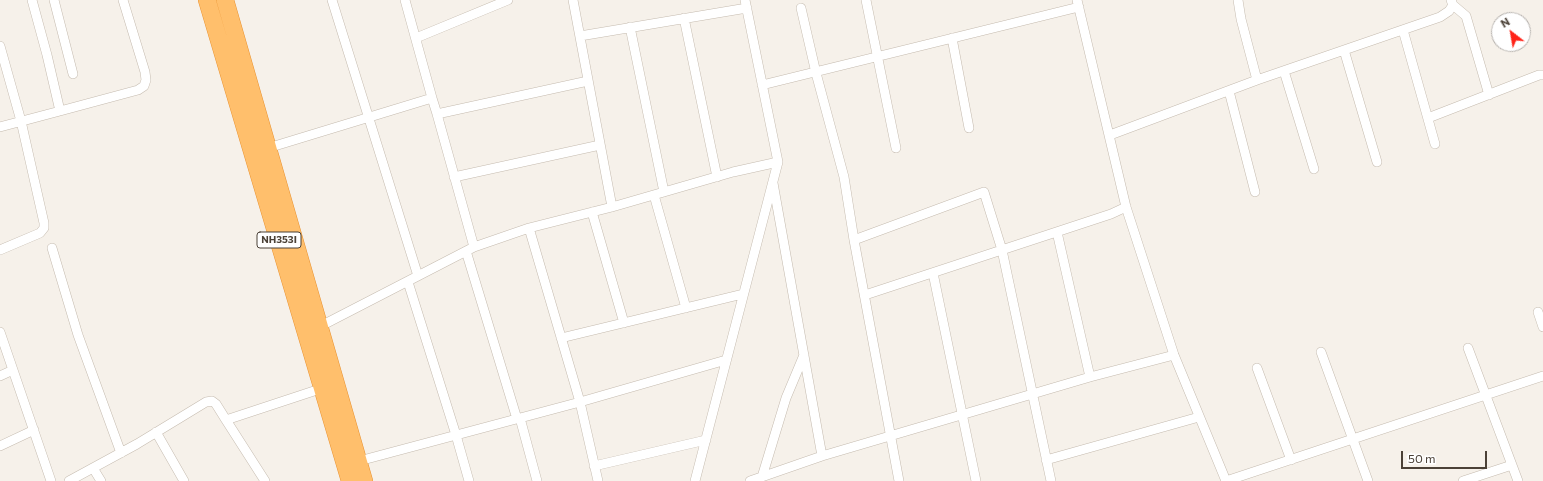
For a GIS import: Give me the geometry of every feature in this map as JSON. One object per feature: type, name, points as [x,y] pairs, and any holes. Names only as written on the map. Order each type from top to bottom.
[{"type":"highway","name":"NH353I","points":[[207,0],[313,329],[359,462],[364,481]]},
{"type":"highway","name":"NH353I","points":[[225,0],[268,148],[313,329],[322,388],[350,481]]},
{"type":"street","points":[[32,0],[60,111]]},
{"type":"street","points":[[54,0],[73,74]]},
{"type":"street","points":[[0,127],[138,90],[144,86],[146,80],[145,72],[123,0]]},
{"type":"street","points":[[332,0],[370,117],[418,276]]},
{"type":"street","points":[[405,0],[454,177],[470,249],[537,481]]},
{"type":"street","points":[[416,38],[508,0]]},
{"type":"street","points":[[573,0],[612,207]]},
{"type":"street","points":[[866,0],[896,148]]},
{"type":"street","points":[[1238,0],[1241,19],[1258,80]]},
{"type":"street","points":[[1110,135],[1258,80],[1440,17],[1449,11],[1452,3],[1466,16],[1488,95]]},
{"type":"street","points":[[580,36],[684,18],[746,4],[778,162],[695,481]]},
{"type":"street","points":[[762,85],[878,58],[1078,4],[1126,207],[1174,355],[1226,481],[1543,376]]},
{"type":"street","points":[[801,8],[816,73],[844,177],[854,240],[899,481]]},
{"type":"street","points":[[684,18],[717,177]]},
{"type":"street","points":[[630,27],[664,192]]},
{"type":"street","points":[[1403,30],[1435,144]]},
{"type":"street","points":[[952,38],[969,128]]},
{"type":"street","points":[[0,46],[21,121],[43,215],[44,228],[40,233],[0,250]]},
{"type":"street","points":[[1344,50],[1377,162]]},
{"type":"street","points":[[1284,71],[1314,169]]},
{"type":"street","points":[[1428,118],[1539,75],[1543,75]]},
{"type":"street","points":[[437,114],[588,81]]},
{"type":"street","points":[[1229,91],[1255,192]]},
{"type":"street","points":[[268,148],[432,98]]},
{"type":"street","points":[[454,177],[600,145]]},
{"type":"street","points":[[313,329],[408,282],[470,249],[529,228],[778,162]]},
{"type":"street","points":[[773,180],[822,456]]},
{"type":"street","points":[[854,240],[984,192],[1002,250],[1051,481]]},
{"type":"street","points":[[654,195],[686,308]]},
{"type":"street","points":[[865,295],[1111,214],[1126,207]]},
{"type":"street","points":[[592,212],[624,323]]},
{"type":"street","points":[[529,228],[580,402],[598,481]]},
{"type":"street","points":[[1057,232],[1090,377]]},
{"type":"street","points":[[52,248],[78,335],[121,453]]},
{"type":"street","points":[[933,273],[976,481]]},
{"type":"street","points":[[408,282],[469,481]]},
{"type":"street","points":[[561,338],[743,294]]},
{"type":"street","points":[[1538,312],[1543,327]]},
{"type":"street","points":[[0,332],[51,481]]},
{"type":"street","points":[[1468,348],[1487,394],[1518,481]]},
{"type":"street","points":[[1321,352],[1368,481]]},
{"type":"street","points":[[762,477],[786,398],[804,355]]},
{"type":"street","points":[[750,481],[822,456],[1090,377],[1174,355]]},
{"type":"street","points":[[359,462],[519,419],[726,360]]},
{"type":"street","points":[[1257,368],[1291,460]]},
{"type":"street","points":[[0,376],[13,370]]},
{"type":"street","points":[[226,420],[322,388]]},
{"type":"street","points":[[69,481],[121,453],[208,401],[212,401],[216,404],[264,481]]},
{"type":"street","points":[[1046,460],[1199,417]]},
{"type":"street","points":[[0,446],[34,430]]},
{"type":"street","points":[[156,432],[184,481]]},
{"type":"street","points":[[594,466],[706,440]]},
{"type":"street","points":[[1463,481],[1512,465]]},
{"type":"street","points":[[93,468],[101,481]]}]
